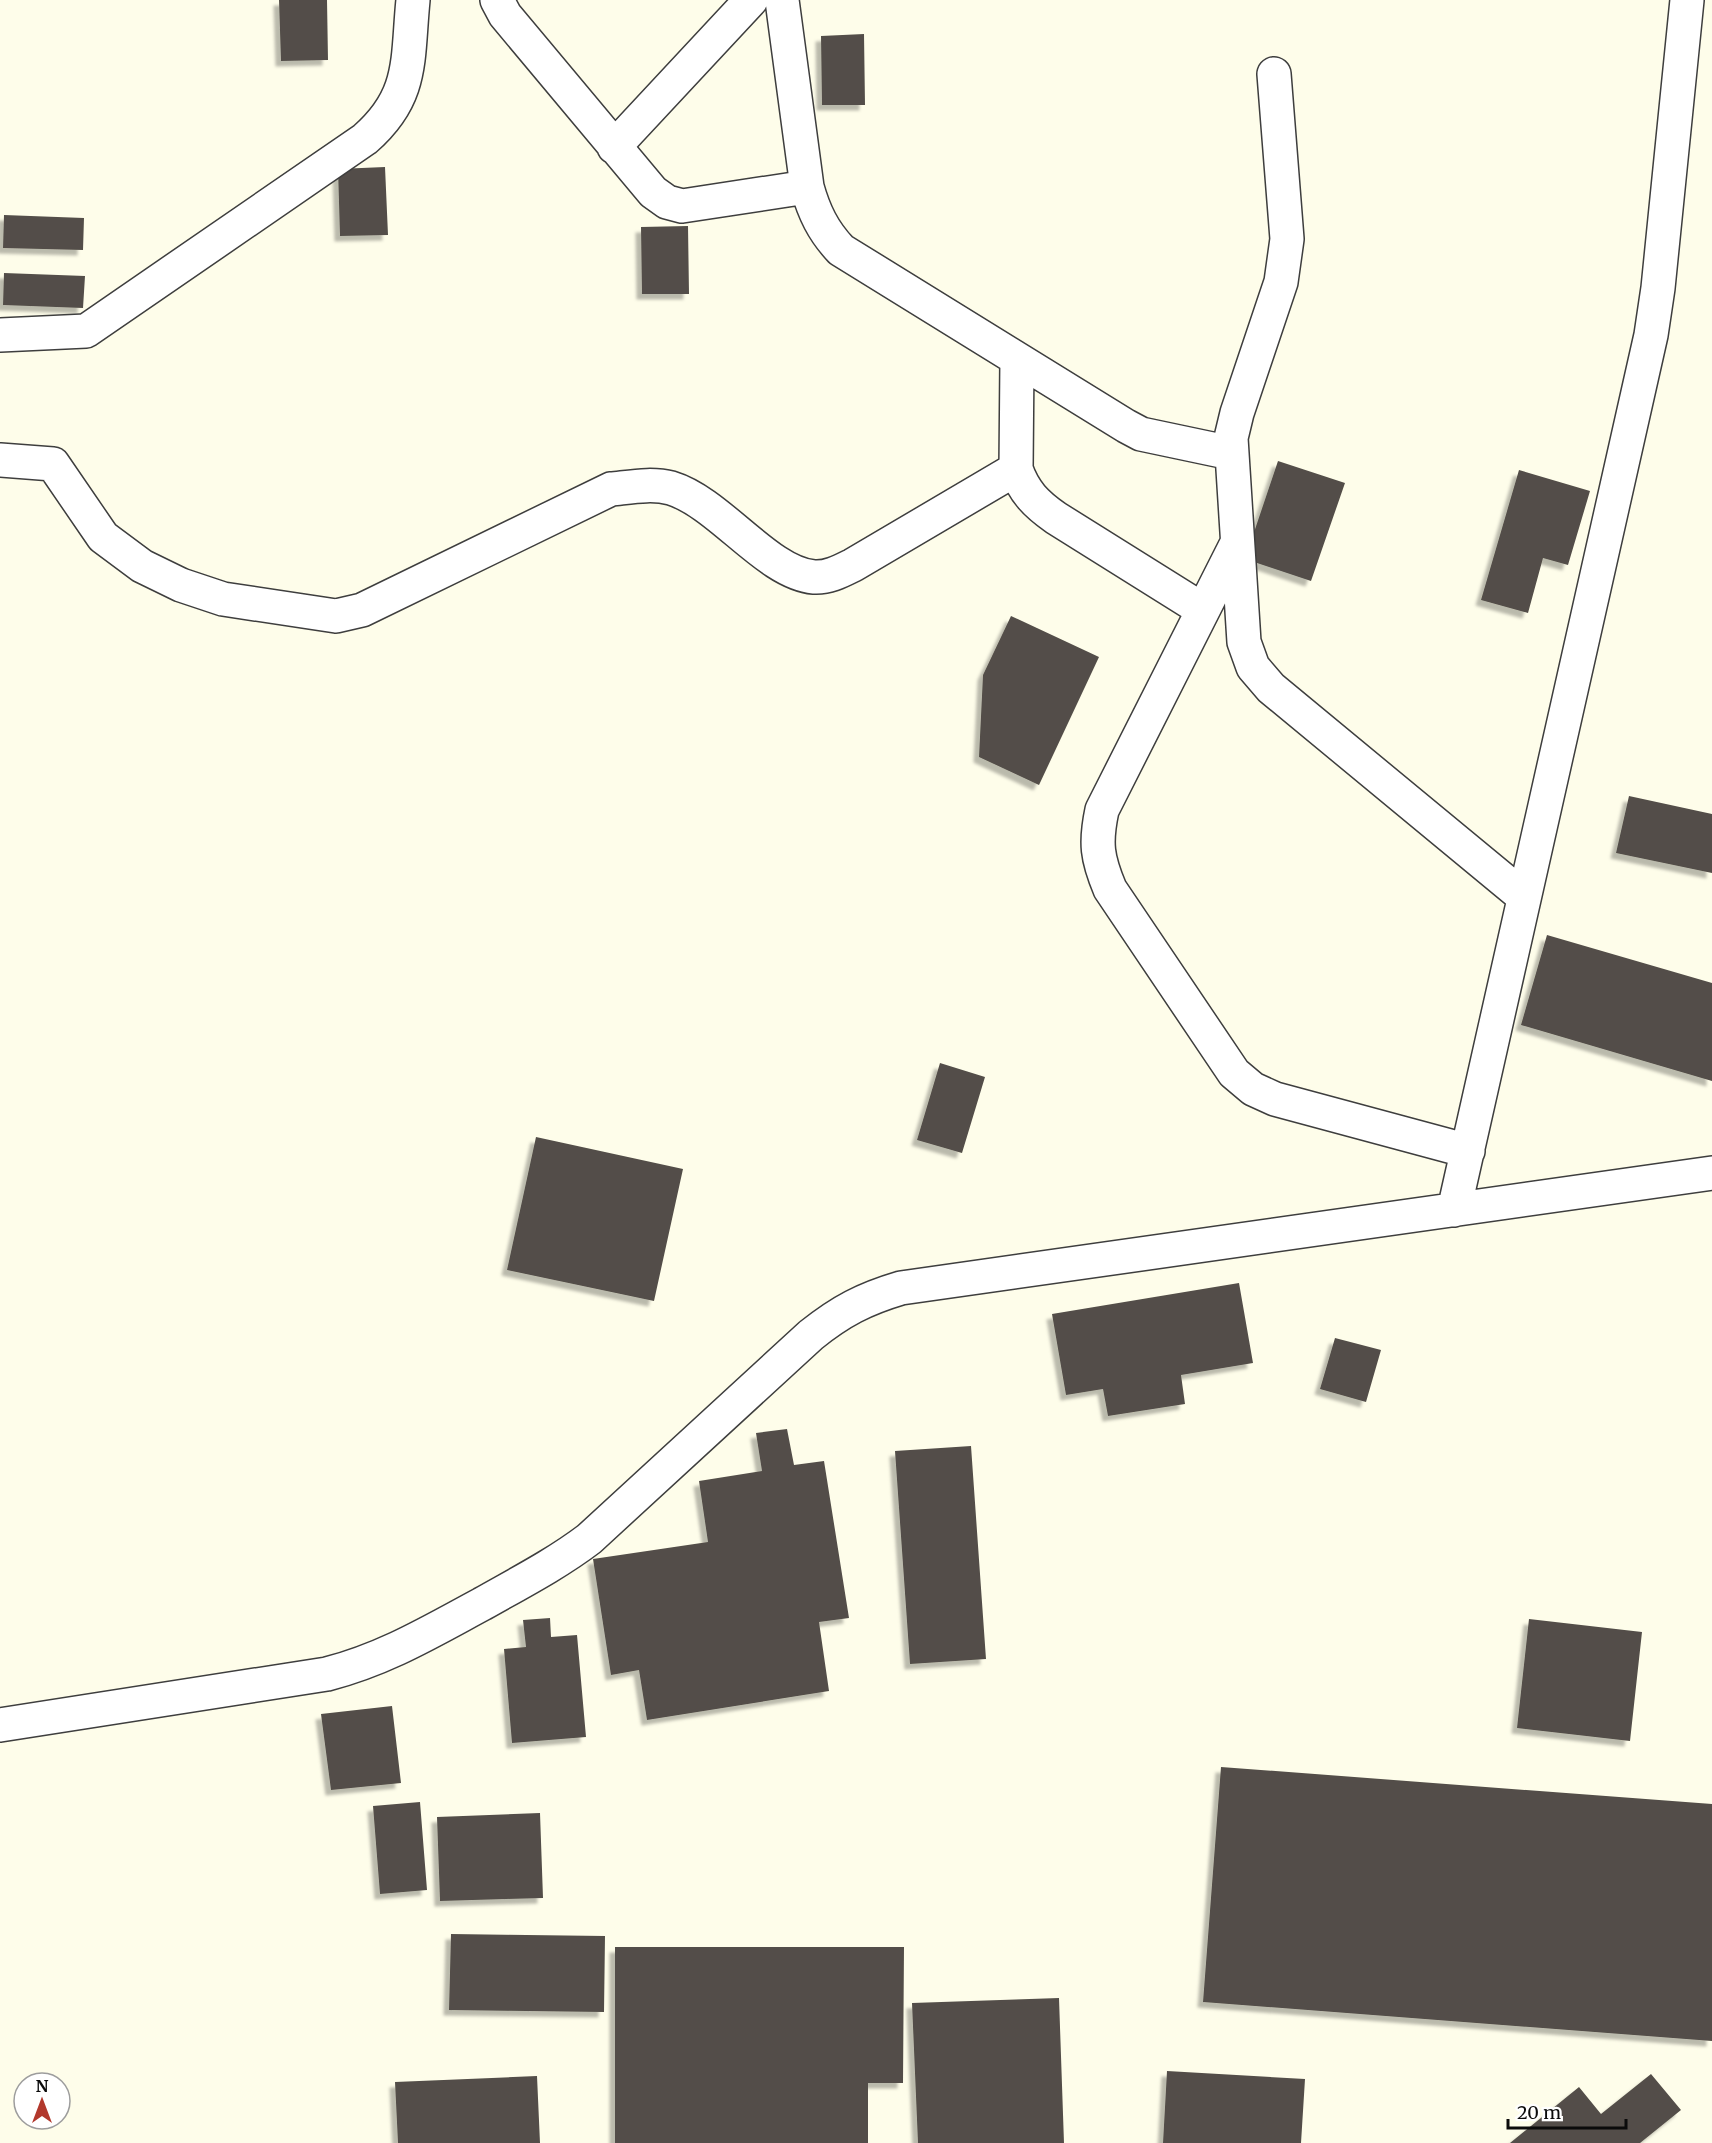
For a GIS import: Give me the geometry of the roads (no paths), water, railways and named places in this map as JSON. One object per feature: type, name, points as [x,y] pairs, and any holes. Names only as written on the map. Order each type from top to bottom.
[{"type":"street","points":[[0,335],[86,331],[365,139],[385,122],[405,86],[413,0]]},
{"type":"street","points":[[497,0],[505,15],[614,147],[653,192],[668,202],[682,206],[807,187]]},
{"type":"street","points":[[614,147],[751,0]]},
{"type":"street","points":[[782,0],[807,187],[814,212],[826,234],[841,250],[1141,434],[1232,453]]},
{"type":"street","points":[[1454,1210],[1651,335],[1658,288],[1687,0]]},
{"type":"street","points":[[1274,74],[1287,239],[1286,261],[1237,412],[1232,453],[1244,642],[1253,667],[1271,688],[1524,897]]},
{"type":"street","points":[[1017,359],[1016,469],[1022,485],[1036,504],[1203,610]]},
{"type":"street","points":[[0,460],[54,464],[103,537],[142,566],[181,585],[224,599],[336,616],[362,610],[611,489],[642,485],[670,488],[697,500],[786,568],[814,577],[834,574],[853,565],[1016,469]]},
{"type":"street","points":[[1237,543],[1102,810],[1096,838],[1099,862],[1110,889],[1234,1073],[1253,1089],[1275,1099],[1468,1151]]},
{"type":"street","points":[[0,1725],[327,1674],[360,1666],[394,1653],[561,1560],[589,1539],[811,1335],[839,1313],[868,1298],[901,1288],[1712,1173]]}]
